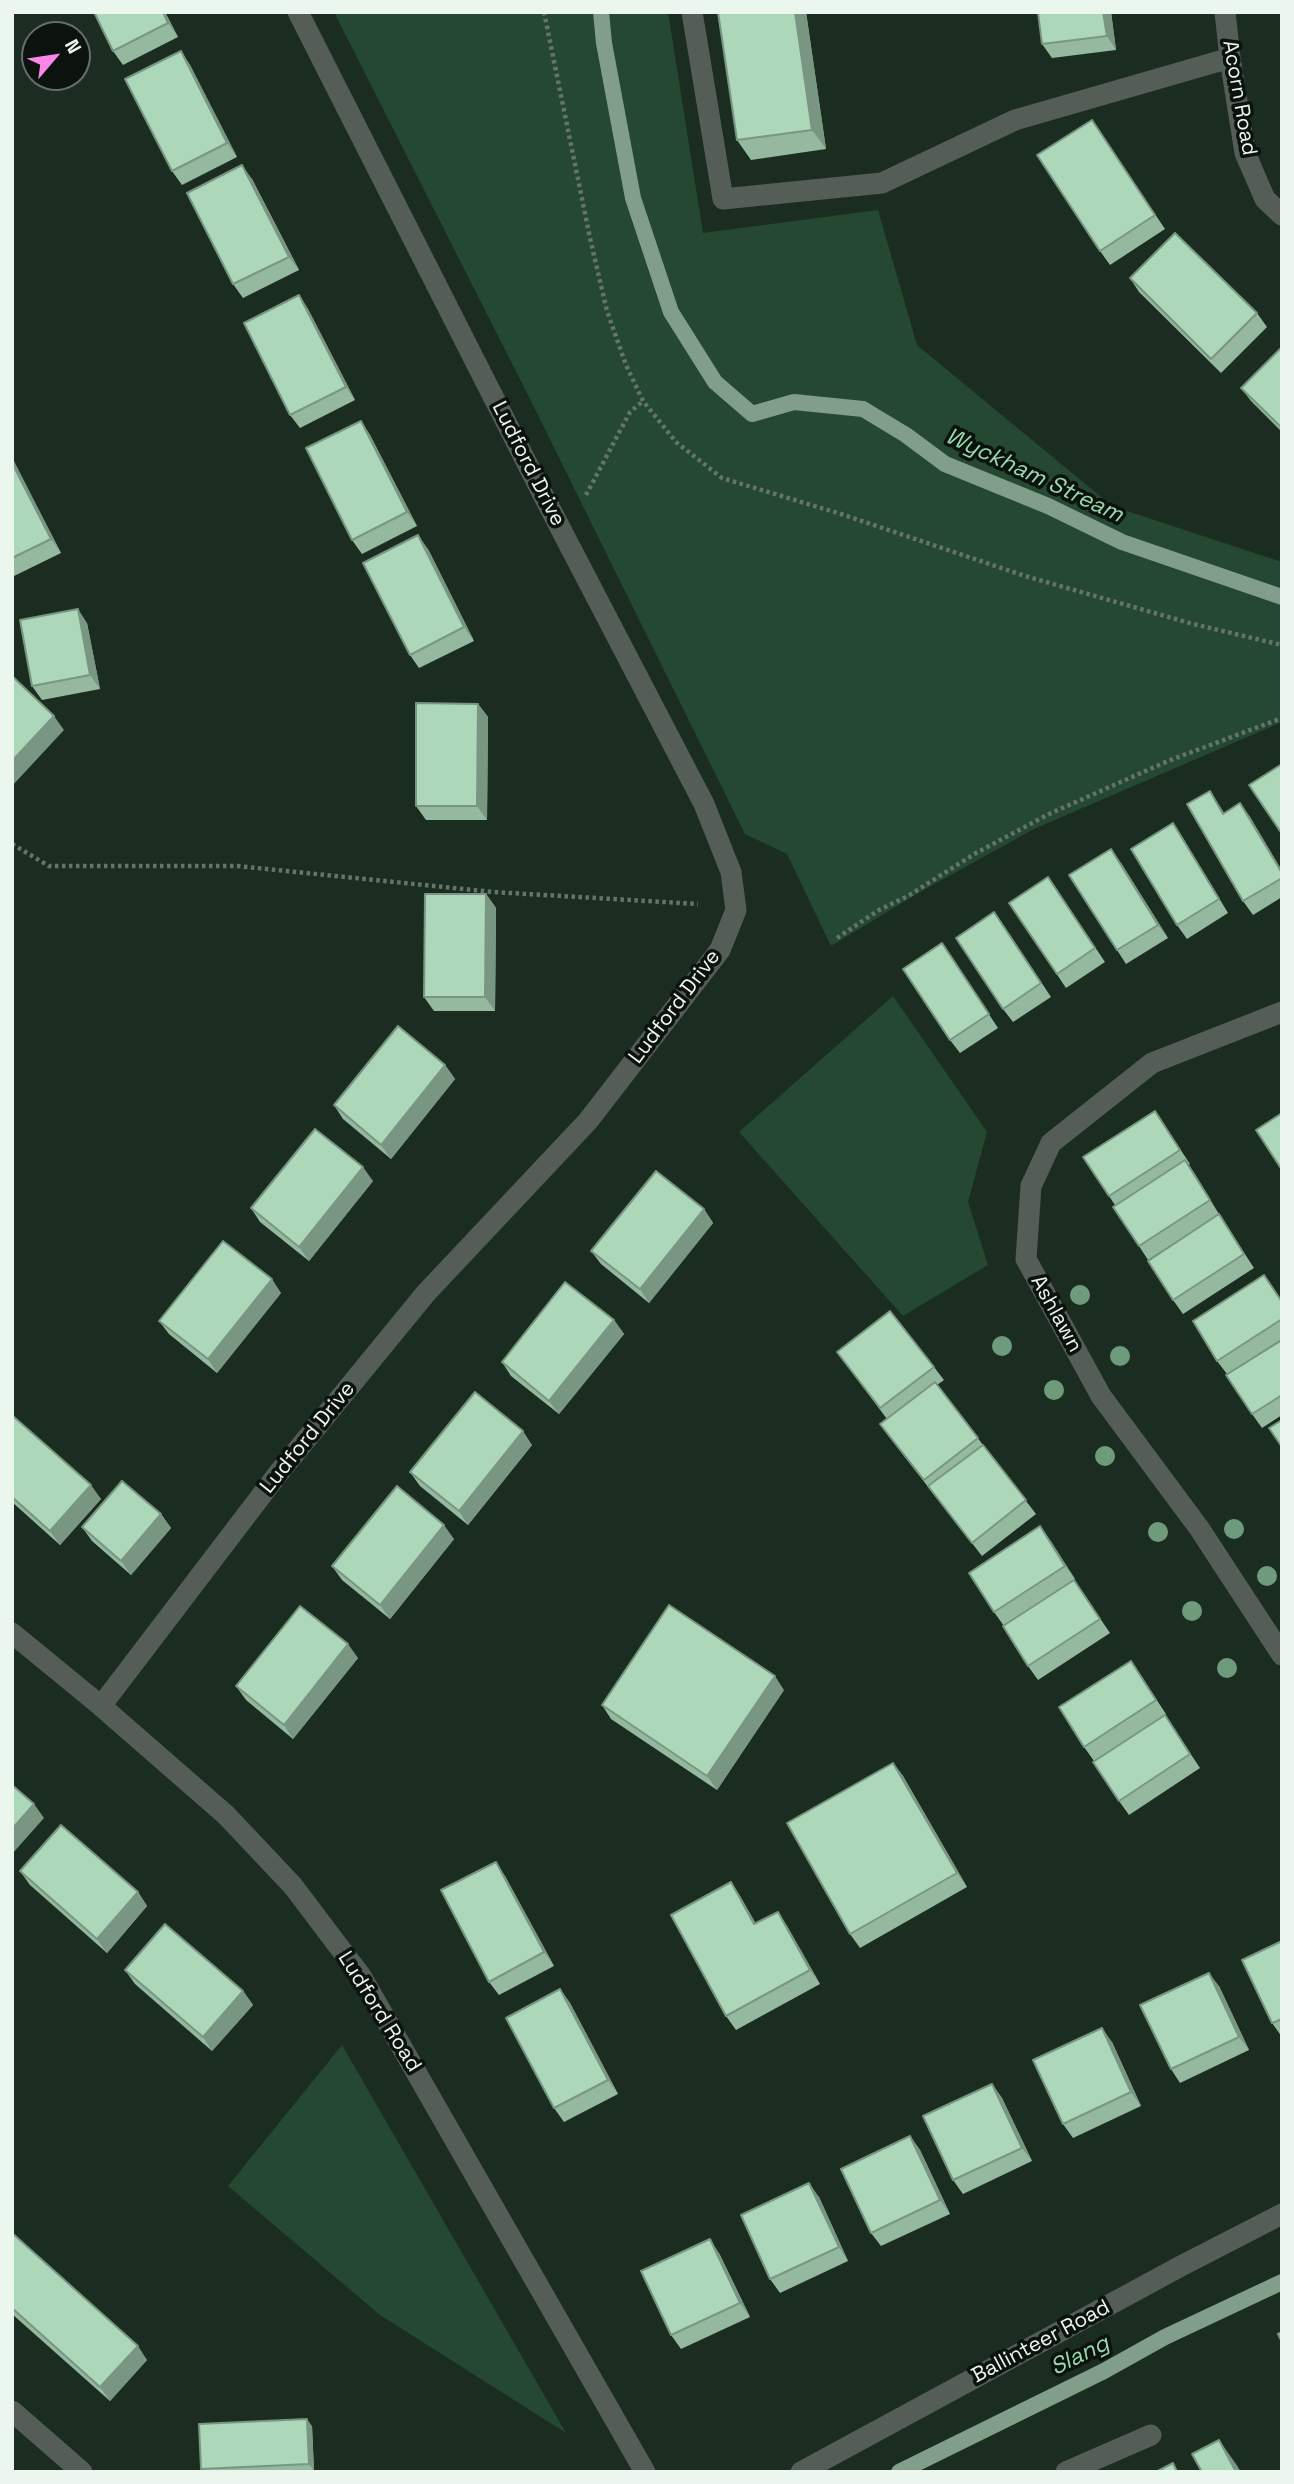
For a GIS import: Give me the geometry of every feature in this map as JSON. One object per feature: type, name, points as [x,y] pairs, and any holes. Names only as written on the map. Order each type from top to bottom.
[{"type":"street","name":"Ludford Drive","points":[[100,1706],[277,1475],[426,1293],[588,1121],[720,950],[736,910],[731,872],[704,804],[528,466],[298,12]]},
{"type":"street","points":[[692,12],[723,199],[882,183],[1015,120],[1230,58]]},
{"type":"street","name":"Acorn Road","points":[[1225,12],[1245,153],[1265,199],[1282,215]]},
{"type":"street","name":"Ashlawn","points":[[1282,1012],[1153,1063],[1051,1143],[1031,1186],[1026,1258],[1101,1396],[1199,1528],[1282,1655]]},
{"type":"street","name":"Ludford Road","points":[[12,1633],[226,1815],[293,1886],[361,1976],[645,2472]]},
{"type":"street","name":"Ballinteer Road","points":[[801,2472],[1282,2214]]},
{"type":"street","points":[[12,2411],[82,2472]]},
{"type":"street","points":[[1066,2472],[1151,2435]]},
{"type":"path","points":[[544,12],[607,311],[626,365],[643,401],[676,442],[722,478],[841,514],[1025,576],[1193,624],[1282,645]]},
{"type":"path","points":[[582,498],[631,412],[643,401]]},
{"type":"path","points":[[837,938],[878,910],[908,896],[976,853],[1049,814],[1168,761],[1282,718]]},
{"type":"path","points":[[12,845],[49,866],[237,866],[494,892],[699,904]]},
{"type":"green space","points":[[334,12],[668,12],[703,233],[878,210],[917,345],[1112,506],[1282,562],[1282,722],[1034,829],[920,892],[831,946],[787,854],[745,834],[530,399]]},
{"type":"green space","points":[[893,996],[987,1132],[968,1202],[988,1265],[903,1316],[739,1132]]},
{"type":"green space","points":[[342,2045],[566,2433],[380,2315],[228,2186]]},
{"type":"building","points":[[94,12],[163,12],[168,23],[113,51]]},
{"type":"building","points":[[718,12],[795,12],[812,130],[737,140]]},
{"type":"building","points":[[1038,12],[1103,12],[1107,36],[1042,44]]},
{"type":"building","points":[[181,51],[227,143],[172,171],[125,79]]},
{"type":"building","points":[[1092,120],[1155,215],[1100,251],[1037,155]]},
{"type":"building","points":[[242,165],[289,257],[233,284],[187,193]]},
{"type":"building","points":[[1175,233],[1257,313],[1211,359],[1130,278]]},
{"type":"building","points":[[299,295],[346,387],[290,415],[244,323]]},
{"type":"building","points":[[1282,347],[1282,428],[1241,388]]},
{"type":"building","points":[[361,421],[407,512],[352,540],[306,448]]},
{"type":"building","points":[[12,463],[51,539],[12,558]]},
{"type":"building","points":[[418,535],[464,627],[410,655],[363,563]]},
{"type":"building","points":[[78,609],[90,675],[32,686],[20,620]]},
{"type":"building","points":[[12,676],[54,716],[12,761]]},
{"type":"building","points":[[416,703],[478,704],[477,806],[416,806]]},
{"type":"building","points":[[1282,764],[1282,834],[1249,785]]},
{"type":"building","points":[[1210,791],[1223,814],[1240,803],[1282,873],[1282,878],[1243,901],[1187,804]]},
{"type":"building","points":[[1173,823],[1219,899],[1177,925],[1131,849]]},
{"type":"building","points":[[1111,849],[1158,925],[1117,950],[1069,875]]},
{"type":"building","points":[[1048,877],[1095,948],[1057,974],[1009,903]]},
{"type":"building","points":[[425,894],[486,894],[485,997],[424,997]]},
{"type":"building","points":[[994,912],[1041,983],[1003,1009],[956,938]]},
{"type":"building","points":[[942,943],[989,1014],[950,1040],[903,969]]},
{"type":"building","points":[[398,1026],[445,1065],[381,1145],[334,1105]]},
{"type":"building","points":[[1155,1111],[1180,1150],[1109,1196],[1083,1157]]},
{"type":"building","points":[[1282,1113],[1282,1170],[1256,1130]]},
{"type":"building","points":[[315,1129],[363,1167],[299,1247],[251,1208]]},
{"type":"building","points":[[1185,1160],[1210,1200],[1139,1246],[1113,1207]]},
{"type":"building","points":[[656,1171],[704,1209],[640,1289],[591,1251]]},
{"type":"building","points":[[1219,1214],[1244,1254],[1173,1300],[1148,1261]]},
{"type":"building","points":[[223,1241],[272,1279],[208,1359],[159,1321]]},
{"type":"building","points":[[1264,1275],[1282,1302],[1282,1319],[1217,1361],[1193,1321]]},
{"type":"building","points":[[565,1282],[614,1320],[549,1401],[502,1362]]},
{"type":"building","points":[[890,1311],[934,1367],[880,1408],[837,1352]]},
{"type":"building","points":[[1282,1340],[1282,1395],[1252,1414],[1226,1375]]},
{"type":"building","points":[[935,1382],[978,1438],[924,1480],[880,1424]]},
{"type":"building","points":[[475,1392],[523,1431],[459,1511],[410,1472]]},
{"type":"building","points":[[14,1417],[91,1485],[50,1531],[12,1497]]},
{"type":"building","points":[[1282,1420],[1282,1447],[1269,1428]]},
{"type":"building","points":[[983,1445],[1026,1500],[972,1543],[928,1486]]},
{"type":"building","points":[[122,1481],[161,1514],[121,1561],[82,1527]]},
{"type":"building","points":[[397,1486],[444,1525],[380,1605],[332,1566]]},
{"type":"building","points":[[1040,1526],[1065,1566],[994,1612],[969,1573]]},
{"type":"building","points":[[1074,1580],[1100,1619],[1028,1666],[1003,1626]]},
{"type":"building","points":[[669,1605],[775,1676],[707,1776],[602,1705]]},
{"type":"building","points":[[300,1606],[348,1644],[284,1725],[236,1686]]},
{"type":"building","points":[[1131,1661],[1156,1700],[1084,1747],[1059,1707]]},
{"type":"building","points":[[1165,1715],[1190,1754],[1119,1801],[1093,1762]]},
{"type":"building","points":[[893,1763],[957,1873],[850,1934],[787,1823]]},
{"type":"building","points":[[12,1785],[34,1804],[12,1829]]},
{"type":"building","points":[[61,1825],[138,1892],[97,1939],[20,1871]]},
{"type":"building","points":[[496,1862],[544,1952],[489,1982],[441,1890]]},
{"type":"building","points":[[731,1882],[754,1924],[778,1912],[810,1970],[726,2016],[671,1915]]},
{"type":"building","points":[[165,1924],[243,1991],[203,2037],[125,1970]]},
{"type":"building","points":[[1282,1941],[1282,2019],[1272,2023],[1242,1960]]},
{"type":"building","points":[[1209,1973],[1239,2037],[1171,2069],[1140,2005]]},
{"type":"building","points":[[560,1989],[608,2080],[554,2108],[506,2018]]},
{"type":"building","points":[[1102,2028],[1131,2092],[1063,2124],[1033,2060]]},
{"type":"building","points":[[992,2084],[1022,2148],[953,2180],[923,2116]]},
{"type":"building","points":[[910,2136],[940,2200],[871,2233],[841,2169]]},
{"type":"building","points":[[809,2183],[839,2247],[770,2279],[741,2215]]},
{"type":"building","points":[[12,2233],[138,2346],[100,2387],[12,2308]]},
{"type":"building","points":[[710,2239],[740,2303],[671,2335],[641,2271]]},
{"type":"building","points":[[307,2419],[309,2464],[201,2469],[199,2424]]},
{"type":"building","points":[[1219,2440],[1236,2472],[1202,2472],[1192,2454]]},
{"type":"building","points":[[1173,2463],[1177,2472],[1156,2472]]},
{"type":"waterway","name":"Wyckham Stream","points":[[601,12],[604,43],[633,198],[671,312],[715,382],[752,414],[794,402],[863,409],[906,435],[945,464],[1048,506],[1122,542],[1282,597]]},
{"type":"waterway","name":"Slang","points":[[899,2472],[1104,2371],[1165,2337],[1282,2282]]}]
